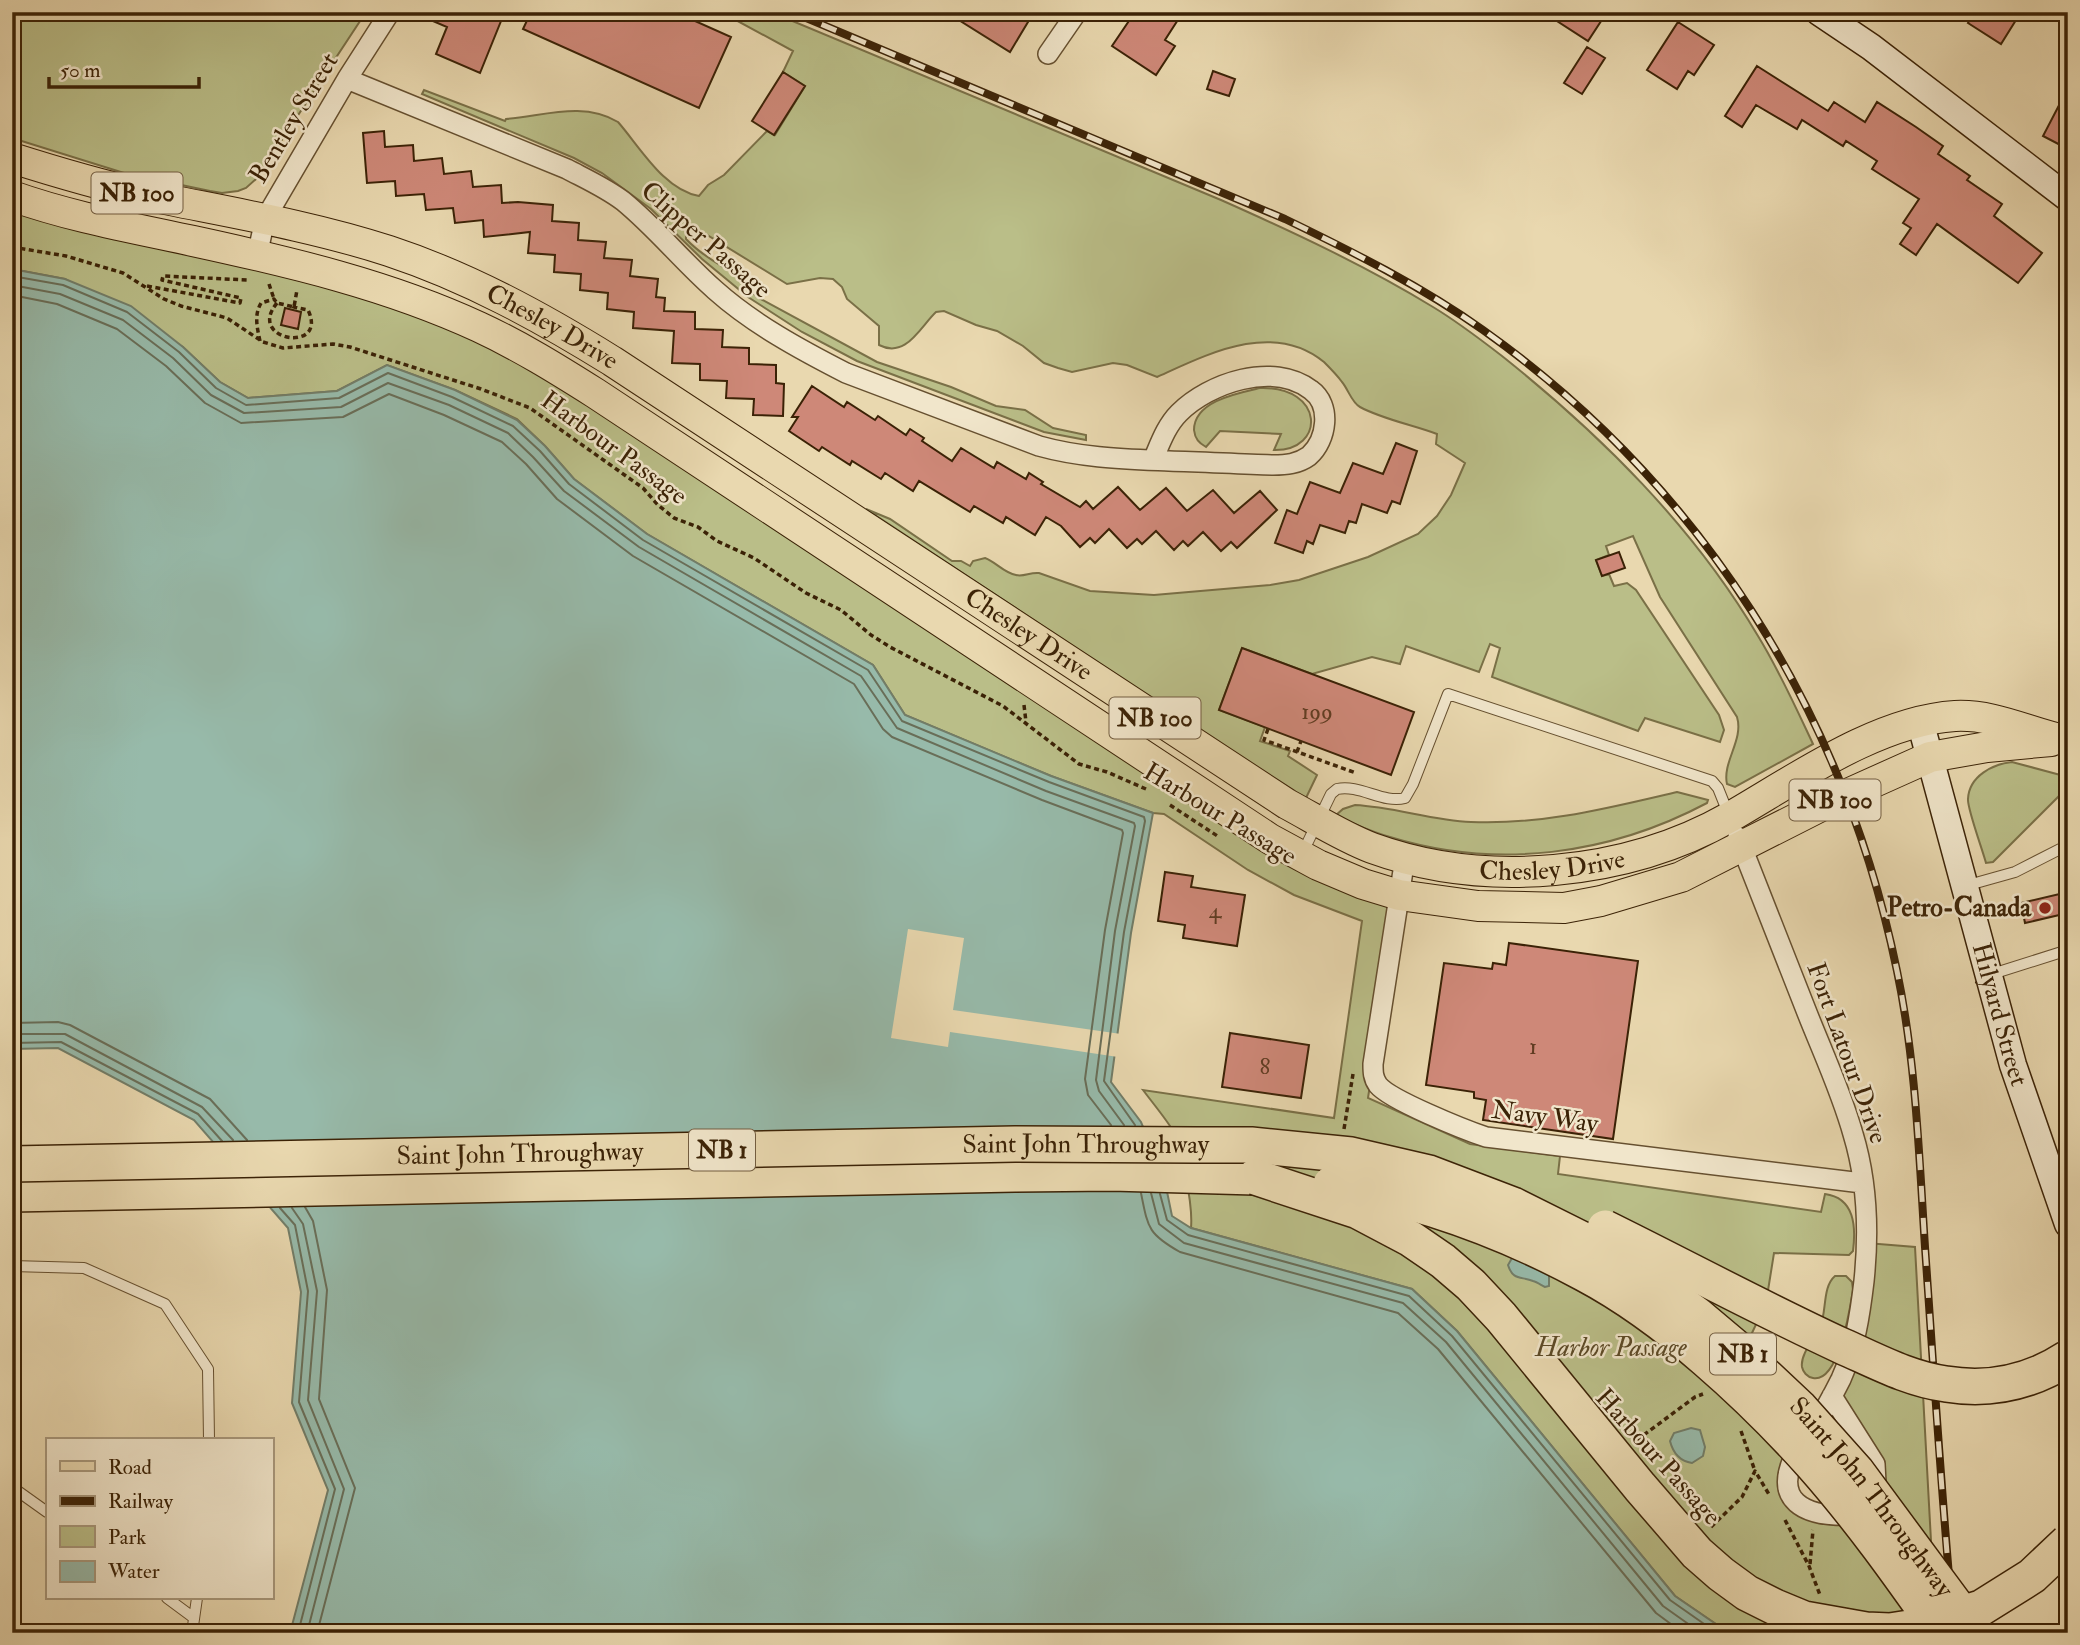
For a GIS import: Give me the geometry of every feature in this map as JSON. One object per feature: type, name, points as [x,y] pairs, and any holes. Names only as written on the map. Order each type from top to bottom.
[{"type":"highway","name":"Saint John Throughway","points":[[12,1164],[1015,1144],[1196,1144],[1251,1145],[1351,1155],[1429,1172],[1513,1205],[1591,1244],[1666,1291],[1735,1347],[1798,1407],[1857,1472],[1976,1633]]},
{"type":"highway","points":[[1429,1172],[1518,1189],[1588,1219],[1814,1332],[1920,1379],[1946,1384],[1993,1386],[2036,1375],[2068,1358]]},
{"type":"highway","name":"Saint John Throughway","points":[[12,1194],[1139,1173],[1255,1177],[1332,1184],[1432,1208],[1541,1251],[1587,1275],[1649,1315],[1715,1369],[1811,1462],[1883,1551],[1941,1633]]},
{"type":"highway","points":[[1255,1177],[1357,1211],[1411,1239],[1443,1261],[1501,1317],[1697,1553],[1747,1593],[1775,1607],[1804,1619],[1866,1630],[1890,1631],[1922,1626],[1981,1608],[2032,1576],[2068,1542]]},
{"type":"main road","points":[[1819,12],[1871,47],[2068,198]]},
{"type":"main road","name":"Chesley Drive","points":[[12,158],[143,194],[265,219],[388,251],[459,278],[520,308],[612,361],[1276,797],[1370,847],[1405,858],[1481,869],[1552,872],[1588,868],[1696,835],[1810,768],[1890,731],[1920,721],[1956,716],[1997,719],[2065,740]]},
{"type":"main road","name":"Chesley Drive","points":[[12,196],[256,273],[368,284],[479,327],[539,357],[1270,839],[1363,884],[1399,895],[1478,906],[1564,908],[1601,901],[1681,877],[1823,805],[1930,757],[1987,747],[2065,740]]},
{"type":"main road","points":[[595,393],[612,361]]},
{"type":"main road","name":"Hilyard Street","points":[[1920,721],[2024,1101],[2068,1224]]},
{"type":"street","name":"Bentley Street","points":[[256,273],[265,219],[347,79],[390,12]]},
{"type":"street","points":[[1048,54],[1077,12]]},
{"type":"street","name":"Clipper Passage","points":[[347,79],[593,182],[629,206],[688,265],[739,309],[817,358],[846,373],[1039,446],[1085,456],[1153,460],[1290,465],[1308,456],[1320,441],[1325,421],[1322,402],[1313,391],[1286,379],[1268,377],[1230,381],[1211,389],[1178,414],[1167,429],[1153,460]]},
{"type":"street","name":"Fort Latour Drive","points":[[1730,817],[1837,1089],[1853,1135],[1862,1183],[1867,1243],[1861,1310],[1853,1344],[1832,1396],[1799,1447],[1790,1469],[1789,1486],[1792,1498],[1803,1509],[1815,1514]]},
{"type":"street","name":"Navy Way","points":[[1405,858],[1373,1064],[1373,1075],[1386,1092],[1486,1137],[1862,1183]]},
{"type":"street","points":[[1815,1514],[1855,1515],[1867,1505],[1876,1483],[1875,1464],[1832,1396]]},
{"type":"lane","points":[[1301,855],[1331,794],[1337,789],[1355,788],[1394,799],[1405,798],[1448,694],[1712,781],[1718,788],[1730,817]]},
{"type":"lane","points":[[1965,886],[2015,872],[2068,845]]},
{"type":"lane","points":[[1989,975],[2068,950]]},
{"type":"lane","points":[[12,1266],[84,1268],[165,1304],[208,1369],[209,1438]]},
{"type":"lane","points":[[12,1487],[46,1511]]},
{"type":"lane","points":[[170,1600],[194,1618]]},
{"type":"lane","points":[[192,1633],[197,1600]]},
{"type":"path","name":"Harbour Passage","points":[[12,247],[66,256],[123,274],[164,299],[227,318],[260,341],[283,348],[333,344],[350,347],[481,388],[530,408],[643,488],[674,518],[698,527],[717,541],[754,558],[806,593],[841,610],[890,647],[1003,706],[1079,764],[1107,772],[1150,790]]},
{"type":"path","points":[[145,286],[240,303],[241,298],[162,280],[163,276],[256,273],[270,284],[276,301],[271,320],[282,337],[291,340],[303,335],[311,323],[308,310],[293,308],[276,301],[261,303],[257,309],[256,322],[260,341]]},
{"type":"path","points":[[293,308],[297,292]]},
{"type":"path","points":[[1268,729],[1264,740],[1360,775]]},
{"type":"path","points":[[1297,752],[1301,741]]},
{"type":"path","name":"Harbour Passage","points":[[1168,804],[1224,840]]},
{"type":"path","points":[[1344,1131],[1354,1066]]},
{"type":"path","points":[[1652,1429],[1695,1397],[1709,1392]]},
{"type":"path","points":[[1739,1426],[1755,1471],[1774,1502]]},
{"type":"path","points":[[1703,1534],[1742,1497],[1755,1471]]},
{"type":"path","points":[[1780,1512],[1810,1566],[1822,1601],[1812,1596]]},
{"type":"path","points":[[1810,1566],[1815,1514]]},
{"type":"green space","points":[[12,12],[366,12],[256,179],[246,188],[222,193],[124,173],[12,138]]},
{"type":"green space","points":[[721,12],[771,12],[1221,200],[1355,264],[1451,319],[1502,356],[1575,418],[1643,484],[1675,520],[1732,596],[1758,636],[1813,744],[1735,787],[1727,784],[1727,767],[1738,734],[1737,717],[1660,597],[1633,536],[1606,546],[1609,555],[1596,560],[1602,576],[1609,574],[1614,586],[1627,583],[1636,590],[1719,715],[1724,730],[1720,742],[1645,718],[1638,731],[1492,677],[1500,648],[1490,644],[1479,672],[1406,646],[1400,664],[1372,657],[1312,674],[1242,648],[1219,710],[1265,727],[1260,741],[1290,751],[1288,756],[1317,775],[1305,800],[866,509],[890,519],[952,561],[961,561],[970,566],[973,561],[985,558],[1016,575],[1039,573],[1090,591],[1154,595],[1299,580],[1368,557],[1418,534],[1437,516],[1451,495],[1465,463],[1436,444],[1437,434],[1360,407],[1324,362],[1304,350],[1284,343],[1240,345],[1197,359],[1157,377],[1127,365],[1113,363],[1072,372],[1044,363],[1023,346],[997,331],[944,311],[936,312],[905,345],[889,348],[879,345],[879,326],[847,299],[842,287],[833,279],[820,278],[787,284],[699,230],[686,229],[686,239],[693,246],[716,263],[750,281],[751,291],[757,297],[877,362],[951,387],[996,406],[1025,410],[1053,428],[1086,435],[1086,440],[1044,432],[857,361],[802,332],[748,297],[702,259],[651,209],[602,173],[574,158],[422,94],[424,90],[505,121],[577,111],[605,116],[618,122],[664,177],[686,192],[699,196],[767,131],[775,135],[805,86],[783,72],[793,51]]},
{"type":"green space","name":"Harbor Passage","points":[[12,196],[479,327],[1154,763],[1399,895],[1368,1098],[1470,1144],[1560,1156],[1558,1174],[1821,1212],[1825,1194],[1842,1201],[1848,1207],[1853,1223],[1853,1251],[1849,1255],[1774,1253],[1766,1303],[1745,1348],[1782,1398],[1790,1469],[1803,1509],[1867,1505],[1832,1396],[1867,1243],[1915,1247],[1936,1633],[1729,1633],[1675,1596],[1457,1331],[1412,1289],[1191,1228],[1186,1176],[1179,1148],[1170,1126],[1143,1090],[1334,1118],[1362,921],[1294,895],[1248,870],[1164,814],[1153,813],[1051,776],[905,715],[873,665],[647,534],[574,479],[517,419],[455,390],[387,365],[337,391],[248,398],[220,382],[183,347],[65,279],[12,269]]},
{"type":"green space","points":[[1260,388],[1281,390],[1297,397],[1307,407],[1311,419],[1310,430],[1303,440],[1291,448],[1274,450],[1281,434],[1220,431],[1206,447],[1201,444],[1194,430],[1201,412],[1219,400]]},
{"type":"green space","points":[[2012,762],[2068,777],[2068,787],[1993,862],[1986,863],[1970,811],[1969,791],[1983,773],[1997,765]]},
{"type":"green space","points":[[1677,792],[1708,800],[1707,803],[1670,821],[1631,835],[1552,852],[1471,853],[1430,847],[1383,835],[1335,816],[1343,809],[1355,805],[1456,821],[1524,821],[1575,814]]},
{"type":"green space","points":[[1835,1276],[1846,1276],[1852,1282],[1849,1312],[1842,1343],[1830,1369],[1822,1376],[1813,1378],[1804,1372],[1802,1362],[1820,1327],[1828,1286]]},
{"type":"water","points":[[12,269],[65,279],[131,306],[183,347],[220,382],[248,398],[337,391],[387,365],[455,390],[517,420],[574,479],[647,534],[873,665],[905,715],[1051,776],[1153,813],[1131,933],[1111,1082],[1141,1122],[1164,1177],[1172,1216],[1191,1228],[1412,1289],[1457,1331],[1675,1596],[1729,1633],[290,1633],[328,1490],[292,1403],[301,1292],[288,1228],[194,1120],[58,1048],[12,1049]]},
{"type":"water","points":[[1517,1256],[1549,1274],[1549,1286],[1545,1287],[1512,1274],[1508,1265],[1512,1258]]},
{"type":"water","points":[[1691,1428],[1700,1430],[1705,1447],[1703,1456],[1692,1463],[1677,1456],[1670,1441],[1674,1433]]},
{"type":"pier","points":[[908,929],[964,938],[953,1010],[1121,1034],[1118,1057],[950,1032],[948,1047],[891,1038]]},
{"type":"building","points":[[412,12],[480,12],[501,21],[480,73],[436,54],[447,27]]},
{"type":"building","points":[[531,12],[675,12],[731,37],[699,108],[523,29]]},
{"type":"building","points":[[946,12],[1034,12],[1010,52]]},
{"type":"building","points":[[1135,12],[1183,12],[1165,40],[1175,46],[1156,75],[1112,46]]},
{"type":"building","points":[[1543,12],[1607,12],[1588,41]]},
{"type":"building","points":[[1975,12],[2021,12],[2001,44],[1968,23]]},
{"type":"building","points":[[1678,22],[1714,45],[1694,75],[1688,71],[1677,89],[1647,70]]},
{"type":"building","points":[[1587,47],[1605,58],[1582,94],[1564,83]]},
{"type":"building","points":[[1757,66],[1828,111],[1834,102],[1865,122],[1877,102],[1916,127],[1943,146],[1938,154],[1970,176],[1967,180],[2002,204],[1994,216],[2042,253],[2018,283],[1937,224],[1916,255],[1900,244],[1911,228],[1903,223],[1919,199],[1872,169],[1877,161],[1846,141],[1843,146],[1802,120],[1797,129],[1756,105],[1742,127],[1725,116]]},
{"type":"building","points":[[1213,71],[1235,79],[1229,96],[1207,89]]},
{"type":"building","points":[[783,72],[805,86],[774,135],[752,121]]},
{"type":"building","points":[[2068,88],[2068,149],[2043,136]]},
{"type":"building","points":[[384,131],[385,147],[413,145],[414,161],[442,158],[444,174],[471,171],[473,187],[501,185],[502,203],[553,205],[552,221],[579,223],[578,240],[606,242],[604,258],[632,260],[630,276],[658,279],[656,297],[665,298],[664,311],[695,312],[695,329],[723,330],[722,347],[749,348],[749,364],[776,365],[776,383],[784,384],[783,416],[753,415],[754,399],[726,398],[727,381],[700,380],[700,364],[672,363],[674,331],[633,328],[634,312],[607,309],[608,293],[580,290],[581,274],[554,272],[555,255],[528,253],[530,232],[484,237],[483,220],[455,223],[453,208],[426,210],[424,194],[396,196],[395,181],[367,183],[363,133]]},
{"type":"building","points":[[285,308],[301,312],[298,329],[281,325]]},
{"type":"building","points":[[812,386],[844,407],[847,402],[875,420],[878,416],[906,435],[910,429],[924,438],[922,441],[952,461],[961,448],[994,468],[997,462],[1026,479],[1029,473],[1043,482],[1041,484],[1080,507],[1086,501],[1093,509],[1118,487],[1140,510],[1166,488],[1187,511],[1213,490],[1234,513],[1260,491],[1277,510],[1237,548],[1231,542],[1221,551],[1203,532],[1188,546],[1183,541],[1174,550],[1156,531],[1142,544],[1137,539],[1127,548],[1109,529],[1095,543],[1090,538],[1080,547],[1061,526],[1046,517],[1035,535],[1006,517],[1003,523],[974,506],[970,512],[919,481],[913,491],[885,473],[881,479],[852,461],[850,465],[822,447],[819,451],[789,431],[798,417],[792,417]]},
{"type":"building","points":[[1396,443],[1417,451],[1400,504],[1392,501],[1387,513],[1362,504],[1356,523],[1349,521],[1345,533],[1320,525],[1313,544],[1307,541],[1303,553],[1275,543],[1287,510],[1297,514],[1310,482],[1340,493],[1353,463],[1383,474]]},
{"type":"building","points":[[1619,552],[1625,568],[1602,576],[1596,560]]},
{"type":"building","points":[[1242,648],[1414,712],[1391,775],[1219,710]]},
{"type":"building","points":[[1165,872],[1193,876],[1191,887],[1245,895],[1237,946],[1183,938],[1185,925],[1158,921]]},
{"type":"building","name":"Petro-Canada","points":[[2068,892],[2068,913],[2025,923],[2021,903]]},
{"type":"building","points":[[1509,943],[1638,961],[1613,1139],[1483,1120],[1486,1100],[1474,1098],[1474,1092],[1426,1085],[1444,963],[1492,969],[1493,963],[1506,965]]},
{"type":"building","points":[[1230,1033],[1309,1045],[1301,1098],[1222,1087]]},
{"type":"railway","points":[[792,12],[1285,219],[1411,284],[1483,330],[1561,391],[1632,459],[1695,532],[1752,611],[1800,695],[1840,783],[1873,875],[1897,971],[1909,1040],[1916,1109],[1954,1633]]},
{"type":"place","name":"Petro-Canada","points":[[2045,908]]}]
